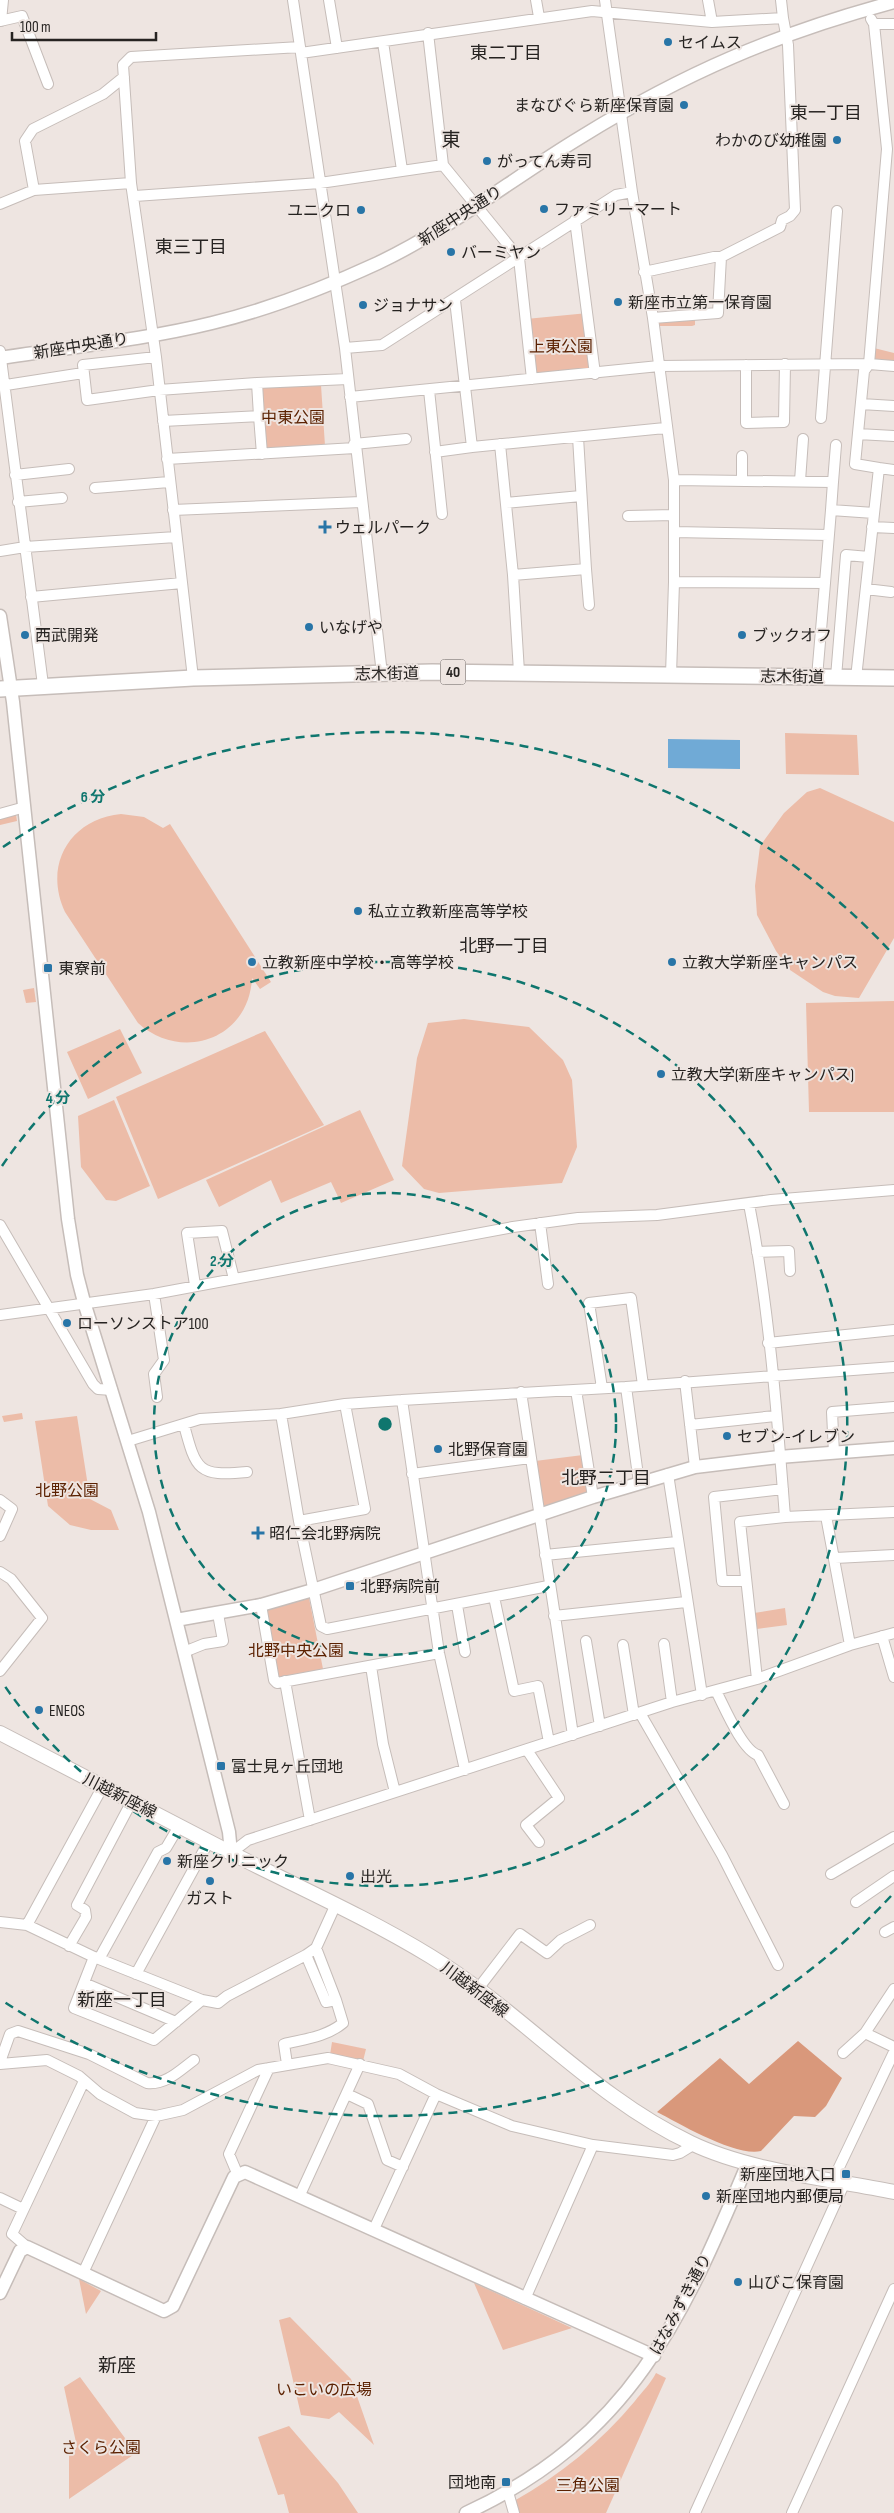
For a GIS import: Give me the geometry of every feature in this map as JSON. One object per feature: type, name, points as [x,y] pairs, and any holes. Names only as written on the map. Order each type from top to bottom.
[{"type":"main road","name":"志木街道","points":[[6,688],[192,678],[519,672],[894,678]]},
{"type":"main road","name":"川越新座線","points":[[0,1733],[179,1826],[336,1904],[432,1958],[478,1990],[596,2085],[648,2120],[693,2144],[748,2163],[894,2192]]},
{"type":"street","points":[[3,0],[1,21],[22,16],[48,84]]},
{"type":"street","points":[[293,0],[345,348],[354,446],[382,674]]},
{"type":"street","points":[[329,0],[337,48]]},
{"type":"street","points":[[536,0],[539,17]]},
{"type":"street","points":[[605,0],[620,113],[644,272],[653,318],[674,480],[674,582],[671,675]]},
{"type":"street","points":[[708,0],[712,22]]},
{"type":"street","points":[[644,272],[714,256],[721,257],[780,227],[782,220],[790,216],[794,210],[786,34],[781,0]]},
{"type":"street","name":"新座中央通り","points":[[0,355],[152,334],[239,316],[335,282],[405,249],[620,113],[694,74],[786,34],[894,2]]},
{"type":"street","points":[[867,9],[874,24],[887,149],[869,364],[864,371],[855,464],[894,470]]},
{"type":"street","points":[[192,678],[156,357],[135,196],[131,183],[123,65],[131,57],[337,48],[539,17],[607,11],[712,22],[784,18]]},
{"type":"street","points":[[874,24],[894,24]]},
{"type":"street","points":[[428,33],[443,165],[477,204],[519,258],[532,379]]},
{"type":"street","points":[[382,42],[402,170]]},
{"type":"street","points":[[34,190],[25,141],[33,129],[103,94],[124,77]]},
{"type":"street","points":[[135,196],[320,183],[443,165]]},
{"type":"street","points":[[0,204],[34,190],[131,183]]},
{"type":"street","points":[[345,348],[382,345],[455,300],[575,220],[616,195],[632,192]]},
{"type":"street","points":[[822,418],[837,211]]},
{"type":"street","points":[[575,220],[595,374]]},
{"type":"street","points":[[653,318],[718,313],[721,257]]},
{"type":"street","points":[[455,300],[472,447]]},
{"type":"street","points":[[0,355],[6,385],[18,502],[43,686]]},
{"type":"street","points":[[156,357],[83,365],[87,400],[159,390],[348,379]]},
{"type":"street","points":[[746,365],[746,423],[784,422],[784,364]]},
{"type":"street","points":[[350,397],[466,387],[659,366],[869,364],[894,366]]},
{"type":"street","points":[[6,385],[83,373]]},
{"type":"street","points":[[257,383],[262,454]]},
{"type":"street","points":[[429,390],[442,514]]},
{"type":"street","points":[[861,404],[894,406]]},
{"type":"street","points":[[162,422],[259,416]]},
{"type":"street","points":[[436,452],[666,428]]},
{"type":"street","points":[[858,434],[894,436]]},
{"type":"street","points":[[578,436],[589,605]]},
{"type":"street","points":[[167,459],[262,454],[354,446],[406,439]]},
{"type":"street","points":[[800,481],[803,439]]},
{"type":"street","points":[[500,444],[513,575],[519,672]]},
{"type":"street","points":[[817,676],[836,445]]},
{"type":"street","points":[[742,456],[742,481]]},
{"type":"street","points":[[856,678],[879,468]]},
{"type":"street","points":[[15,475],[70,469]]},
{"type":"street","points":[[674,480],[832,482]]},
{"type":"street","points":[[95,488],[169,482]]},
{"type":"street","points":[[506,503],[581,496]]},
{"type":"street","points":[[18,502],[62,498]]},
{"type":"street","points":[[173,510],[361,502]]},
{"type":"street","points":[[832,510],[874,513]]},
{"type":"street","points":[[628,516],[674,515]]},
{"type":"street","points":[[872,527],[894,528]]},
{"type":"street","points":[[674,532],[829,535]]},
{"type":"street","points":[[0,552],[24,546],[176,537]]},
{"type":"street","points":[[836,677],[846,555],[869,557]]},
{"type":"street","points":[[513,575],[586,569]]},
{"type":"street","points":[[674,582],[825,583]]},
{"type":"street","points":[[31,597],[182,583]]},
{"type":"street","points":[[866,590],[891,592]]},
{"type":"street","points":[[0,616],[6,688],[24,807],[68,1219],[77,1275],[128,1441],[176,1620],[229,1832],[231,1852],[248,1840],[672,1702],[757,1679],[850,1645],[894,1634]]},
{"type":"street","points":[[0,814],[24,807]]},
{"type":"street","points":[[0,1315],[84,1302],[154,1294],[540,1223],[578,1218],[657,1215],[894,1190]]},
{"type":"street","points":[[749,1204],[768,1343],[785,1517]]},
{"type":"street","points":[[540,1223],[548,1284]]},
{"type":"street","points":[[0,1225],[93,1384],[98,1389],[112,1390]]},
{"type":"street","points":[[196,1285],[187,1233],[222,1230],[234,1279]]},
{"type":"street","points":[[757,1252],[789,1251],[790,1271]]},
{"type":"street","points":[[154,1294],[164,1360],[154,1374],[157,1398]]},
{"type":"street","points":[[602,1388],[589,1303],[631,1298],[643,1385]]},
{"type":"street","points":[[768,1343],[894,1330]]},
{"type":"street","points":[[128,1441],[200,1419],[281,1414],[345,1404],[626,1387],[685,1381],[894,1367]]},
{"type":"street","points":[[685,1381],[695,1467]]},
{"type":"street","points":[[626,1387],[638,1483]]},
{"type":"street","points":[[576,1390],[593,1498]]},
{"type":"street","points":[[521,1392],[548,1586],[573,1735]]},
{"type":"street","points":[[402,1400],[439,1653],[465,1770]]},
{"type":"street","points":[[299,1521],[366,1509],[345,1404]]},
{"type":"street","points":[[834,1453],[832,1412],[894,1407]]},
{"type":"street","points":[[281,1414],[299,1521],[321,1626],[327,1629],[548,1586]]},
{"type":"street","points":[[690,1424],[775,1416]]},
{"type":"street","points":[[184,1425],[193,1458],[205,1470],[214,1474],[248,1472]]},
{"type":"street","points":[[176,1620],[261,1605],[313,1590],[638,1483],[695,1467],[779,1457],[894,1448]]},
{"type":"street","points":[[412,1474],[530,1458]]},
{"type":"street","points":[[668,1474],[686,1602],[702,1695]]},
{"type":"street","points":[[746,1580],[722,1581],[714,1497],[783,1489]]},
{"type":"street","points":[[0,1500],[12,1509],[0,1536]]},
{"type":"street","points":[[757,1679],[740,1522],[785,1517],[894,1512]]},
{"type":"street","points":[[826,1516],[850,1645]]},
{"type":"street","points":[[545,1555],[677,1542]]},
{"type":"street","points":[[835,1558],[894,1555]]},
{"type":"street","points":[[0,1572],[11,1579],[42,1618],[2,1664]]},
{"type":"street","points":[[494,1597],[514,1691],[538,1686],[549,1742]]},
{"type":"street","points":[[554,1616],[686,1602]]},
{"type":"street","points":[[261,1605],[274,1680],[277,1683],[439,1653]]},
{"type":"street","points":[[456,1605],[465,1652]]},
{"type":"street","points":[[184,1652],[204,1644],[223,1641],[218,1614]]},
{"type":"street","points":[[882,1636],[894,1677]]},
{"type":"street","points":[[586,1641],[600,1726]]},
{"type":"street","points":[[664,1644],[672,1702]]},
{"type":"street","points":[[623,1645],[637,1714],[722,1855],[778,1965]]},
{"type":"street","points":[[371,1666],[383,1744],[395,1792]]},
{"type":"street","points":[[285,1681],[310,1820]]},
{"type":"street","points":[[716,1691],[741,1738],[752,1753],[758,1754],[784,1804]]},
{"type":"street","points":[[526,1750],[559,1798],[526,1825],[539,1842]]},
{"type":"street","points":[[27,1925],[103,1786]]},
{"type":"street","points":[[69,1946],[86,1917],[85,1910],[77,1905],[132,1801]]},
{"type":"street","points":[[179,1826],[166,1848],[158,1852],[97,1958],[74,2008],[154,2040],[202,2000]]},
{"type":"street","points":[[830,1874],[894,1837]]},
{"type":"street","points":[[136,1974],[209,1841]]},
{"type":"street","points":[[856,1902],[894,1876]]},
{"type":"street","points":[[0,1922],[27,1925],[69,1946],[136,1974],[202,2000],[218,2003],[227,1996],[306,1956],[316,1948],[336,1904]]},
{"type":"street","points":[[478,1990],[520,1934],[547,1953],[561,1940],[590,1925]]},
{"type":"street","points":[[287,2064],[284,2044],[320,2036],[334,2030],[342,2022],[336,2000],[316,1948]]},
{"type":"street","points":[[306,1956],[326,2002],[336,2000]]},
{"type":"street","points":[[84,1983],[176,2022]]},
{"type":"street","points":[[843,2054],[865,2033],[894,1989]]},
{"type":"street","points":[[194,2060],[169,2079],[154,2084],[147,2083],[89,2054],[18,2031],[10,2034],[0,2063],[47,2060],[79,2076],[100,2094],[135,2113],[156,2116],[183,2110],[258,2070],[328,2058],[399,2074],[436,2094],[503,2124],[549,2136],[593,2145],[673,2155],[680,2153],[693,2144]]},
{"type":"street","points":[[865,2033],[894,2047]]},
{"type":"street","points":[[695,2513],[894,2052]]},
{"type":"street","points":[[299,2197],[360,2064]]},
{"type":"street","points":[[238,2173],[229,2154],[269,2068]]},
{"type":"street","points":[[84,2081],[12,2234],[28,2247],[164,2310],[173,2306],[201,2244],[238,2173]]},
{"type":"street","points":[[347,2094],[368,2104],[387,2160],[403,2167]]},
{"type":"street","points":[[374,2229],[436,2094]]},
{"type":"street","points":[[83,2273],[156,2116]]},
{"type":"street","points":[[525,2299],[593,2145]]},
{"type":"street","name":"はなみずき通り","points":[[466,2513],[508,2492],[569,2451],[596,2426],[632,2386],[654,2356],[688,2296],[748,2163]]},
{"type":"street","points":[[238,2173],[245,2172],[654,2356]]},
{"type":"street","points":[[0,2198],[23,2209]]},
{"type":"street","points":[[0,2291],[20,2251],[28,2247]]},
{"type":"street","points":[[792,2513],[894,2289]]},
{"type":"street","points":[[508,2492],[514,2513]]},
{"type":"green space","name":"上東公園","points":[[588,313],[595,374],[532,379],[526,319]]},
{"type":"green space","points":[[695,319],[695,325],[692,326],[658,326],[658,323],[663,320]]},
{"type":"green space","points":[[874,348],[894,353],[894,363],[877,362],[873,356]]},
{"type":"green space","name":"中東公園","points":[[321,385],[325,446],[267,449],[260,388]]},
{"type":"green space","points":[[785,733],[857,735],[859,775],[786,774]]},
{"type":"green space","points":[[820,788],[894,822],[894,938],[859,998],[835,996],[823,992],[790,970],[776,951],[757,915],[755,886],[760,846],[784,813],[807,792]]},
{"type":"green space","points":[[16,814],[17,821],[0,825],[0,819]]},
{"type":"green space","points":[[121,814],[144,817],[163,828],[170,824],[271,982],[260,989],[252,978],[248,999],[239,1017],[226,1030],[210,1038],[192,1042],[174,1041],[155,1035],[138,1023],[65,912],[59,895],[57,878],[60,862],[66,847],[75,835],[88,825],[103,818]]},
{"type":"green space","points":[[34,988],[36,1002],[26,1003],[23,990]]},
{"type":"green space","points":[[894,1001],[894,1112],[809,1112],[806,1003]]},
{"type":"green space","points":[[464,1019],[529,1027],[563,1060],[572,1080],[577,1147],[562,1183],[439,1193],[424,1189],[402,1166],[417,1058],[428,1023]]},
{"type":"green space","points":[[120,1029],[142,1073],[88,1099],[67,1052]]},
{"type":"green space","points":[[265,1031],[324,1125],[158,1199],[116,1097]]},
{"type":"green space","points":[[114,1100],[150,1186],[116,1201],[106,1200],[81,1167],[78,1116]]},
{"type":"green space","points":[[360,1110],[394,1180],[341,1203],[331,1182],[281,1203],[271,1180],[219,1207],[206,1180]]},
{"type":"green space","points":[[22,1413],[23,1419],[4,1422],[2,1416]]},
{"type":"green space","name":"北野公園","points":[[77,1416],[90,1499],[111,1510],[119,1530],[91,1530],[70,1525],[48,1506],[35,1421]]},
{"type":"green space","points":[[583,1455],[589,1495],[541,1510],[535,1461]]},
{"type":"green space","name":"北野中央公園","points":[[309,1598],[323,1669],[278,1678],[265,1610]]},
{"type":"green space","points":[[785,1608],[787,1625],[757,1629],[754,1613]]},
{"type":"green space","points":[[332,2042],[366,2049],[363,2061],[330,2055]]},
{"type":"green space","points":[[79,2279],[101,2291],[86,2314]]},
{"type":"green space","points":[[474,2283],[572,2328],[503,2350]]},
{"type":"green space","name":"いこいの広場","points":[[290,2317],[351,2379],[374,2445],[339,2412],[329,2419],[301,2415],[279,2320]]},
{"type":"green space","name":"三角公園","points":[[656,2373],[666,2378],[606,2513],[518,2513],[514,2501],[564,2469],[594,2444],[622,2416]]},
{"type":"green space","name":"さくら公園","points":[[80,2377],[136,2453],[69,2499],[69,2454],[77,2447],[64,2387]]},
{"type":"green space","points":[[289,2426],[338,2483],[358,2513],[289,2513],[284,2494],[278,2495],[258,2437]]},
{"type":"shaded area","points":[[798,2041],[842,2078],[826,2106],[815,2117],[794,2116],[761,2151],[750,2152],[723,2144],[657,2112],[720,2058],[749,2084]]},
{"type":"water","points":[[668,739],[740,740],[740,769],[668,768]]},
{"type":"place","name":"セイムス","points":[[668,42]]},
{"type":"place","name":"まなびぐら新座保育園","points":[[684,105]]},
{"type":"place","name":"わかのび幼稚園","points":[[837,140]]},
{"type":"place","name":"がってん寿司","points":[[487,161]]},
{"type":"place","name":"ファミリーマート","points":[[544,209]]},
{"type":"place","name":"ユニクロ","points":[[361,210]]},
{"type":"place","name":"バーミヤン","points":[[451,252]]},
{"type":"place","name":"新座市立第一保育園","points":[[618,302]]},
{"type":"place","name":"ジョナサン","points":[[363,305]]},
{"type":"place","name":"ウェルパーク","points":[[325,527]]},
{"type":"place","name":"いなげや","points":[[309,627]]},
{"type":"place","name":"西武開発","points":[[25,635]]},
{"type":"place","name":"ブックオフ","points":[[742,635]]},
{"type":"place","name":"私立立教新座高等学校","points":[[358,911]]},
{"type":"place","name":"立教新座中学校・高等学校","points":[[252,962]]},
{"type":"place","name":"立教大学新座キャンパス","points":[[672,962]]},
{"type":"place","name":"東寮前","points":[[48,968]]},
{"type":"place","name":"立教大学(新座キャンパス)","points":[[661,1074]]},
{"type":"place","name":"ローソンストア100","points":[[67,1323]]},
{"type":"place","name":"セブン-イレブン","points":[[727,1436]]},
{"type":"place","name":"北野保育園","points":[[438,1449]]},
{"type":"place","name":"昭仁会北野病院","points":[[258,1533]]},
{"type":"place","name":"北野病院前","points":[[350,1586]]},
{"type":"place","name":"ENEOS","points":[[39,1710]]},
{"type":"place","name":"富士見ヶ丘団地","points":[[221,1766]]},
{"type":"place","name":"新座クリニック","points":[[167,1861]]},
{"type":"place","name":"出光","points":[[350,1876]]},
{"type":"place","name":"ガスト","points":[[210,1881]]},
{"type":"place","name":"新座団地入口","points":[[846,2174]]},
{"type":"place","name":"新座団地内郵便局","points":[[706,2196]]},
{"type":"place","name":"山びこ保育園","points":[[738,2282]]},
{"type":"place","name":"団地南","points":[[506,2482]]},
{"type":"district","name":"東二丁目","points":[[506,53]]},
{"type":"district","name":"東一丁目","points":[[826,113]]},
{"type":"district","name":"東","points":[[451,139]]},
{"type":"district","name":"東三丁目","points":[[191,247]]},
{"type":"district","name":"北野一丁目","points":[[504,946]]},
{"type":"district","name":"北野二丁目","points":[[606,1478]]},
{"type":"district","name":"新座一丁目","points":[[122,2000]]},
{"type":"district","name":"新座","points":[[117,2365]]}]
